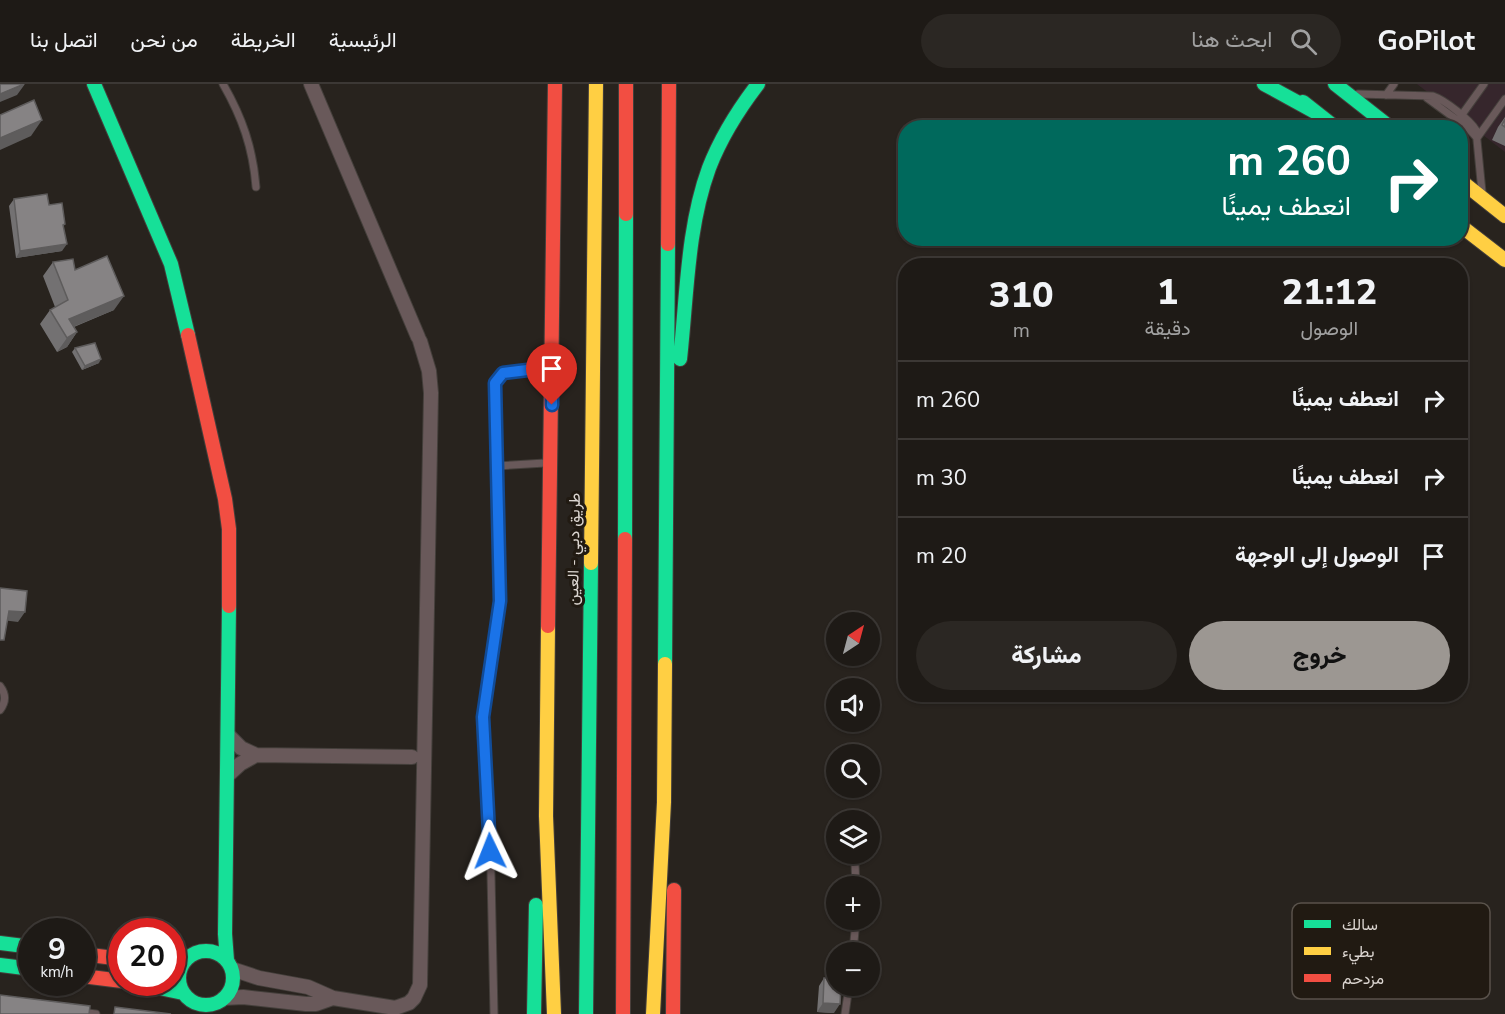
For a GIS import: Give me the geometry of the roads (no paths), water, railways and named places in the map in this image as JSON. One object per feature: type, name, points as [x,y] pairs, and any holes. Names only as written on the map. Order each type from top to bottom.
[{"type":"main road","points":[[549,84],[554,126]]},
{"type":"main road","points":[[554,1014],[546,816],[555,84]]},
{"type":"main road","name":"طريق دبي - العين","points":[[586,1014],[596,84]]},
{"type":"main road","points":[[623,1014],[626,84]]},
{"type":"main road","points":[[653,1014],[663,824],[669,84]]},
{"type":"main road","points":[[668,405],[679,361],[700,198],[719,144],[732,120],[758,84]]},
{"type":"main road","points":[[1264,84],[1317,113]]},
{"type":"main road","points":[[1281,84],[1326,120]]},
{"type":"main road","points":[[1335,84],[1381,120]]},
{"type":"main road","points":[[98,87],[175,276],[225,499],[230,543],[225,934],[232,985],[224,998],[216,1003],[197,1004],[186,996]]},
{"type":"main road","points":[[1468,187],[1505,216]]},
{"type":"main road","points":[[1468,231],[1505,260]]},
{"type":"main road","points":[[534,1014],[534,935],[539,862],[546,816]]},
{"type":"main road","points":[[663,824],[673,858],[673,1014]]},
{"type":"main road","points":[[0,943],[18,945]]},
{"type":"main road","points":[[186,958],[194,952],[212,951],[229,964]]},
{"type":"main road","points":[[0,965],[18,967]]},
{"type":"street","points":[[229,964],[259,978],[308,987],[333,998],[395,1008],[409,1003],[414,998],[422,978],[431,393],[429,371],[419,339],[311,84]]},
{"type":"street","points":[[229,736],[241,748],[256,755],[412,757]]},
{"type":"street","points":[[228,775],[240,764],[256,755]]},
{"type":"street","points":[[224,998],[243,997],[316,1004],[333,998]]},
{"type":"lane","points":[[223,84],[247,133],[252,150],[256,187]]},
{"type":"lane","points":[[1386,95],[1394,84]]},
{"type":"lane","points":[[1461,116],[1484,84]]},
{"type":"lane","points":[[1347,93],[1438,98],[1466,120]]},
{"type":"lane","points":[[1422,96],[1439,104],[1458,120]]},
{"type":"lane","points":[[1477,138],[1505,99]]},
{"type":"lane","points":[[1468,122],[1475,128],[1477,138],[1482,198]]},
{"type":"lane","points":[[1468,128],[1477,138]]},
{"type":"lane","points":[[494,1014],[490,828],[483,717],[500,601],[495,392],[498,377],[511,371],[552,367]]},
{"type":"lane","points":[[497,466],[551,463]]},
{"type":"lane","points":[[0,686],[5,699],[0,710]]},
{"type":"lane","points":[[855,864],[856,876]]},
{"type":"lane","points":[[845,1014],[848,996]]},
{"type":"lane","points":[[70,1010],[94,1014]]}]
